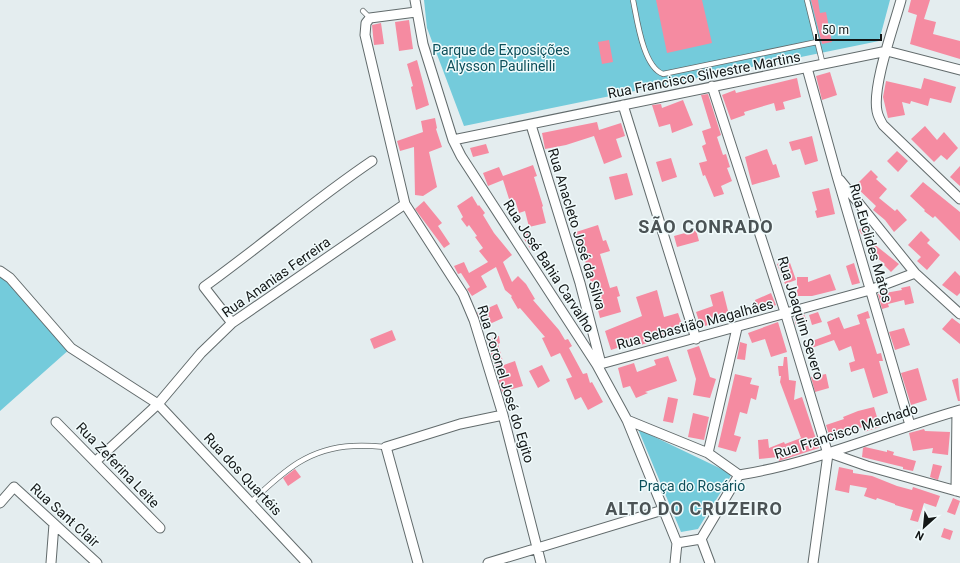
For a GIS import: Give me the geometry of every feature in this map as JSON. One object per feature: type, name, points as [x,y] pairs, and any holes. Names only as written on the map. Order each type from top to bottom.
[{"type":"street","name":"Rua José Bahia Carvalho","points":[[415,0],[423,44],[453,140],[461,156],[599,364],[627,420],[677,543]]},
{"type":"street","points":[[901,0],[876,97],[878,117],[883,125],[960,199]]},
{"type":"street","name":"Rua Coronel José do Egito","points":[[416,12],[366,14],[365,35],[405,204],[463,294],[474,320],[503,415],[541,563]]},
{"type":"street","name":"Rua Francisco Silvestre Martins","points":[[453,140],[887,51],[960,70]]},
{"type":"street","name":"Rua Euclides Matos","points":[[807,68],[910,425]]},
{"type":"street","name":"Rua Joaquim Severo","points":[[712,86],[829,453],[813,563]]},
{"type":"street","points":[[623,105],[696,339]]},
{"type":"street","name":"Rua Anacleto José da Silva","points":[[531,125],[580,283],[599,364]]},
{"type":"street","points":[[232,323],[204,287],[249,255],[322,197],[372,162]]},
{"type":"street","points":[[837,176],[915,272],[960,314]]},
{"type":"street","name":"Rua Ananias Ferreira","points":[[96,461],[158,404],[201,353],[232,323],[405,204]]},
{"type":"street","name":"Rua dos Quartéis","points":[[0,271],[10,278],[71,348],[158,404],[307,563]]},
{"type":"street","name":"Rua Sebastião Magalhâes","points":[[599,364],[786,315],[870,290],[915,272]]},
{"type":"street","points":[[708,453],[737,328]]},
{"type":"street","points":[[829,453],[867,466],[958,491],[959,411]]},
{"type":"street","name":"Rua Francisco Machado","points":[[739,475],[776,469],[829,453],[910,425],[959,411]]},
{"type":"street","points":[[418,563],[386,447],[460,424],[503,415]]},
{"type":"street","points":[[627,420],[708,453],[739,475],[701,539],[677,543],[674,563]]},
{"type":"street","name":"Rua Zeferina Leite","points":[[56,422],[96,461],[160,528]]},
{"type":"street","name":"Rua Sant Clair","points":[[0,503],[14,487],[97,563]]},
{"type":"street","points":[[488,563],[663,510]]},
{"type":"street","points":[[50,563],[54,524]]},
{"type":"street","points":[[701,539],[710,563]]},
{"type":"lane","points":[[633,0],[646,54],[657,72],[662,74],[817,42]]},
{"type":"lane","points":[[807,0],[823,65]]},
{"type":"lane","points":[[251,502],[289,468],[306,457],[330,449],[353,446],[386,447]]},
{"type":"green space","name":"Parque de Exposições Alysson Paulinelli","points":[[424,0],[890,0],[879,41],[464,126],[427,28]]},
{"type":"green space","points":[[0,271],[71,348],[0,411]]},
{"type":"green space","name":"Praça do Rosário","points":[[638,429],[732,474],[698,529],[681,532]]},
{"type":"building","points":[[656,0],[702,0],[712,43],[667,53]]},
{"type":"building","points":[[811,0],[818,0],[820,13],[826,12],[832,42],[822,44]]},
{"type":"building","points":[[911,0],[930,0],[924,19],[936,22],[933,34],[960,41],[960,59],[910,44],[917,15],[908,12]]},
{"type":"building","points":[[409,20],[413,49],[399,51],[395,22]]},
{"type":"building","points":[[381,23],[384,44],[374,45],[372,25]]},
{"type":"building","points":[[609,40],[613,62],[602,64],[598,42]]},
{"type":"building","points":[[417,60],[429,105],[416,110],[411,87],[413,86],[407,64]]},
{"type":"building","points":[[830,72],[837,95],[822,100],[816,76]]},
{"type":"building","points":[[797,78],[801,97],[783,102],[785,109],[776,111],[774,103],[744,112],[745,115],[731,120],[722,95],[735,90],[736,93]]},
{"type":"building","points":[[924,78],[956,87],[951,103],[930,98],[928,106],[911,101],[910,104],[902,102],[905,115],[888,118],[883,97],[886,81],[921,89]]},
{"type":"building","points":[[708,94],[721,135],[717,137],[723,155],[726,154],[730,167],[727,168],[732,181],[721,186],[724,194],[714,197],[705,175],[703,176],[699,163],[707,161],[702,146],[706,144],[702,131],[711,128],[701,95]]},
{"type":"building","points":[[683,100],[693,125],[672,133],[670,124],[659,127],[652,105],[661,104],[662,108]]},
{"type":"building","points":[[435,118],[436,129],[442,147],[429,152],[437,187],[423,196],[415,195],[414,147],[400,151],[397,141],[423,132],[421,121]]},
{"type":"building","points":[[597,122],[599,130],[621,123],[625,136],[616,139],[622,157],[604,164],[594,136],[566,145],[545,149],[542,133]]},
{"type":"building","points":[[925,126],[937,140],[944,132],[958,148],[947,160],[941,155],[934,162],[911,139]]},
{"type":"building","points":[[812,136],[818,161],[805,165],[800,149],[792,151],[789,142]]},
{"type":"building","points":[[486,144],[489,153],[473,157],[470,148]]},
{"type":"building","points":[[767,149],[773,165],[776,164],[780,177],[752,185],[745,157]]},
{"type":"building","points":[[897,151],[908,161],[898,172],[887,161]]},
{"type":"building","points":[[671,158],[677,177],[662,182],[656,162]]},
{"type":"building","points":[[533,165],[537,176],[534,177],[543,206],[546,223],[529,227],[525,211],[519,213],[515,200],[510,202],[503,180],[488,186],[483,173],[499,167],[503,176]]},
{"type":"building","points":[[960,166],[960,186],[950,177]]},
{"type":"building","points":[[871,170],[878,177],[876,179],[887,189],[879,198],[895,211],[897,209],[907,220],[894,232],[885,220],[873,210],[876,206],[855,186]]},
{"type":"building","points":[[627,173],[633,195],[615,200],[609,177]]},
{"type":"building","points":[[923,182],[960,212],[960,241],[935,216],[933,218],[924,211],[925,210],[910,196]]},
{"type":"building","points":[[829,188],[835,214],[817,218],[815,211],[817,210],[812,192]]},
{"type":"building","points":[[472,196],[478,206],[479,205],[485,213],[483,215],[494,233],[512,255],[503,262],[512,282],[518,276],[526,284],[535,299],[533,300],[559,330],[565,340],[568,339],[572,346],[569,348],[583,374],[587,373],[590,383],[592,382],[603,402],[588,410],[581,397],[575,400],[566,379],[572,377],[560,353],[551,357],[542,338],[545,337],[520,308],[518,309],[511,297],[512,296],[505,290],[496,267],[481,276],[487,287],[472,296],[467,289],[470,287],[461,273],[458,274],[454,266],[464,262],[469,273],[488,262],[479,251],[483,248],[475,237],[477,236],[469,225],[467,227],[461,219],[463,217],[457,206]]},
{"type":"building","points":[[424,201],[442,223],[438,226],[450,244],[444,248],[415,209]]},
{"type":"building","points":[[865,224],[872,232],[865,239],[859,230]]},
{"type":"building","points":[[598,225],[603,241],[606,240],[610,251],[600,254],[610,288],[617,286],[620,296],[617,297],[621,312],[600,318],[585,260],[582,261],[573,233]]},
{"type":"building","points":[[696,230],[699,241],[677,247],[674,236]]},
{"type":"building","points":[[921,231],[930,240],[927,243],[940,255],[927,270],[917,261],[921,257],[908,245]]},
{"type":"building","points":[[529,232],[537,244],[530,248],[522,236]]},
{"type":"building","points":[[874,244],[899,264],[891,272],[884,265],[885,264],[869,252]]},
{"type":"building","points":[[789,260],[796,280],[785,284],[777,264]]},
{"type":"building","points":[[854,263],[860,283],[852,285],[846,266]]},
{"type":"building","points":[[955,271],[960,276],[960,293],[957,296],[942,285]]},
{"type":"building","points":[[830,274],[836,290],[812,296],[797,296],[797,277],[808,277],[808,282]]},
{"type":"building","points":[[910,286],[914,303],[905,305],[904,300],[888,304],[889,307],[882,309],[878,294],[884,291],[885,293],[902,290],[901,288]]},
{"type":"building","points":[[657,290],[664,317],[678,313],[684,330],[641,345],[641,343],[627,348],[626,345],[611,350],[605,331],[642,316],[636,297]]},
{"type":"building","points":[[723,291],[730,319],[701,327],[696,312],[713,306],[710,295]]},
{"type":"building","points":[[771,293],[776,305],[758,313],[755,300]]},
{"type":"building","points":[[497,304],[503,318],[483,327],[477,313]]},
{"type":"building","points":[[868,311],[870,318],[866,319],[877,354],[881,353],[883,361],[879,361],[888,393],[873,398],[864,368],[851,372],[849,363],[855,361],[851,346],[839,351],[834,340],[806,350],[804,344],[831,334],[827,322],[839,317],[844,329],[860,324],[857,315]]},
{"type":"building","points":[[818,312],[822,322],[812,325],[809,315]]},
{"type":"building","points":[[804,314],[807,322],[796,325],[794,317]]},
{"type":"building","points":[[952,318],[960,324],[960,344],[942,329]]},
{"type":"building","points":[[778,322],[787,352],[771,357],[765,339],[752,343],[748,333]]},
{"type":"building","points":[[904,328],[910,345],[895,350],[889,332]]},
{"type":"building","points":[[392,330],[396,340],[374,349],[370,339]]},
{"type":"building","points":[[499,336],[500,343],[498,344],[504,365],[515,361],[523,386],[502,392],[487,339]]},
{"type":"building","points":[[740,342],[747,344],[745,360],[737,359]]},
{"type":"building","points":[[699,346],[710,377],[716,379],[710,398],[693,395],[696,379],[687,350]]},
{"type":"building","points":[[668,356],[677,381],[645,392],[648,393],[636,398],[630,386],[623,388],[618,368],[634,363],[637,372],[656,365],[654,360]]},
{"type":"building","points":[[784,357],[787,357],[789,380],[796,381],[794,400],[802,397],[819,448],[779,461],[778,457],[759,459],[758,440],[768,439],[769,448],[784,442],[785,444],[801,438],[780,382],[781,376],[779,376],[778,366],[783,366]]},
{"type":"building","points":[[542,365],[550,381],[538,388],[529,371]]},
{"type":"building","points":[[918,368],[927,400],[911,405],[901,373]]},
{"type":"building","points":[[735,374],[752,378],[750,384],[759,386],[756,400],[751,398],[747,414],[740,412],[734,435],[741,437],[736,452],[718,447]]},
{"type":"building","points":[[826,374],[829,388],[815,392],[811,377]]},
{"type":"building","points":[[958,378],[960,401],[958,401],[952,380]]},
{"type":"building","points":[[668,397],[678,399],[673,423],[663,421]]},
{"type":"building","points":[[874,407],[880,427],[864,432],[863,427],[842,433],[844,438],[831,441],[826,425],[844,419],[843,417],[858,411]]},
{"type":"building","points":[[693,413],[709,417],[704,440],[688,437]]},
{"type":"building","points":[[924,429],[925,431],[950,432],[948,455],[932,453],[933,448],[913,451],[909,433]]},
{"type":"building","points":[[865,447],[887,452],[887,450],[894,452],[893,455],[916,461],[913,471],[903,469],[903,467],[862,457],[863,448]]},
{"type":"building","points":[[933,464],[942,466],[938,480],[930,477]]},
{"type":"building","points":[[839,467],[853,470],[853,473],[872,476],[897,486],[912,490],[913,487],[940,496],[936,507],[924,503],[918,522],[910,520],[913,510],[877,498],[876,500],[864,496],[867,488],[850,485],[849,493],[835,490]]},
{"type":"building","points":[[295,469],[301,477],[288,486],[283,478]]},
{"type":"building","points":[[953,498],[960,501],[955,515],[947,512]]},
{"type":"building","points":[[944,528],[953,531],[950,540],[941,537]]},
{"type":"district","name":"SÃO CONRADO","points":[[706,227]]},
{"type":"district","name":"ALTO DO CRUZEIRO","points":[[694,509]]}]
